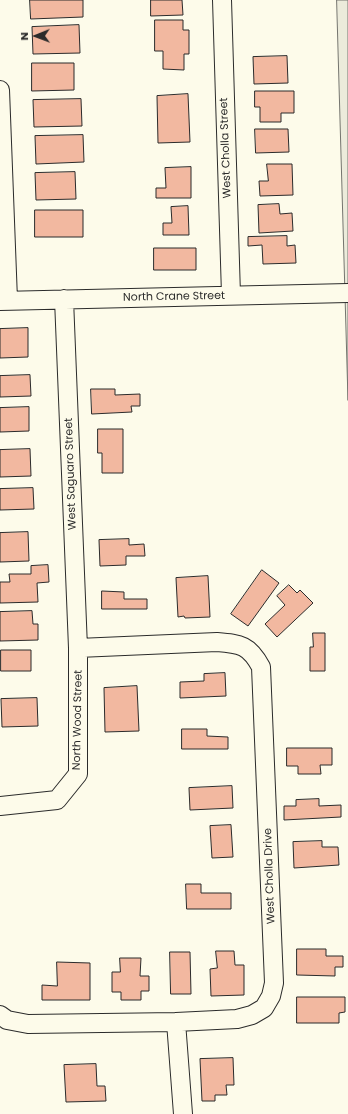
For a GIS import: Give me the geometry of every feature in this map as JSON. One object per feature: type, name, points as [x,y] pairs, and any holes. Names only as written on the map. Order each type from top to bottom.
[{"type":"street","name":"West Cholla Street","points":[[222,0],[231,295]]},
{"type":"street","points":[[0,90],[4,300]]},
{"type":"street","name":"North Crane Street","points":[[4,300],[348,293]]},
{"type":"street","name":"West Saguaro Street","points":[[64,299],[78,648]]},
{"type":"street","name":"West Cholla Drive","points":[[0,1015],[7,1020],[28,1024],[176,1022],[237,1019],[252,1015],[264,1008],[271,996],[274,983],[261,667],[255,655],[245,647],[217,642],[78,648]]},
{"type":"street","name":"North Wood Street","points":[[0,806],[57,800],[78,774],[78,648]]},
{"type":"street","points":[[176,1022],[183,1114]]},
{"type":"shaded area","points":[[337,0],[348,0],[348,400]]},
{"type":"building","points":[[30,0],[83,0],[83,17],[31,19]]},
{"type":"building","points":[[151,0],[182,0],[183,15],[151,16]]},
{"type":"building","points":[[155,20],[183,20],[183,30],[189,30],[189,54],[184,54],[184,70],[163,69],[163,51],[155,51]]},
{"type":"building","points":[[79,25],[80,53],[33,54],[32,27]]},
{"type":"building","points":[[287,56],[288,83],[254,84],[253,57]]},
{"type":"building","points":[[32,63],[74,63],[74,90],[32,91]]},
{"type":"building","points":[[255,91],[294,91],[294,113],[281,113],[281,122],[260,122],[260,107],[255,107]]},
{"type":"building","points":[[188,94],[190,142],[158,143],[157,96]]},
{"type":"building","points":[[81,99],[82,126],[34,127],[33,100]]},
{"type":"building","points":[[255,129],[288,129],[289,152],[256,153]]},
{"type":"building","points":[[83,135],[84,162],[36,164],[35,136]]},
{"type":"building","points":[[267,164],[292,164],[293,195],[260,196],[259,181],[268,181]]},
{"type":"building","points":[[191,167],[191,198],[156,198],[156,188],[166,188],[165,168]]},
{"type":"building","points":[[75,172],[76,199],[36,200],[35,173]]},
{"type":"building","points":[[279,204],[280,214],[292,213],[293,231],[259,233],[258,205]]},
{"type":"building","points":[[188,206],[189,235],[163,235],[163,223],[172,223],[171,207]]},
{"type":"building","points":[[35,210],[83,210],[83,237],[35,237]]},
{"type":"building","points":[[287,236],[287,246],[295,245],[296,263],[263,264],[262,245],[248,246],[248,237]]},
{"type":"building","points":[[154,248],[196,248],[196,270],[154,270]]},
{"type":"building","points":[[28,328],[28,357],[0,358],[0,329]]},
{"type":"building","points":[[30,375],[31,396],[0,397],[0,376]]},
{"type":"building","points":[[91,389],[115,389],[115,395],[140,394],[140,406],[131,406],[132,412],[92,414]]},
{"type":"building","points":[[29,407],[29,431],[0,432],[0,408]]},
{"type":"building","points":[[98,429],[123,429],[123,473],[102,473],[102,453],[98,453]]},
{"type":"building","points":[[30,449],[31,476],[0,477],[0,450]]},
{"type":"building","points":[[33,488],[34,509],[0,510],[0,489]]},
{"type":"building","points":[[28,532],[29,561],[0,562],[0,533]]},
{"type":"building","points":[[129,539],[129,545],[144,544],[145,556],[126,556],[126,565],[100,566],[99,540]]},
{"type":"building","points":[[48,565],[49,582],[37,583],[38,602],[0,603],[0,582],[10,582],[9,574],[31,574],[31,566]]},
{"type":"building","points":[[262,570],[279,583],[248,626],[231,614]]},
{"type":"building","points":[[208,576],[210,617],[178,617],[176,578]]},
{"type":"building","points":[[289,585],[297,593],[300,590],[313,603],[277,637],[265,624],[285,605],[277,596]]},
{"type":"building","points":[[102,591],[124,592],[124,599],[147,599],[147,609],[102,609]]},
{"type":"building","points":[[32,611],[33,624],[38,624],[38,640],[0,641],[0,612]]},
{"type":"building","points":[[313,633],[325,633],[325,671],[310,671],[310,647],[313,647]]},
{"type":"building","points":[[1,650],[31,650],[31,671],[1,671]]},
{"type":"building","points":[[225,673],[226,696],[180,698],[180,682],[204,681],[204,674]]},
{"type":"building","points":[[137,686],[139,731],[105,732],[104,688]]},
{"type":"building","points":[[37,698],[38,726],[2,727],[1,699]]},
{"type":"building","points":[[182,729],[207,729],[207,736],[228,737],[228,749],[182,749]]},
{"type":"building","points":[[287,748],[332,748],[332,765],[320,765],[321,774],[298,774],[298,766],[287,766]]},
{"type":"building","points":[[232,786],[233,808],[190,810],[189,788]]},
{"type":"building","points":[[319,799],[319,806],[341,805],[341,817],[284,820],[284,806],[296,806],[296,800]]},
{"type":"building","points":[[231,825],[233,857],[212,858],[210,826]]},
{"type":"building","points":[[322,841],[322,847],[338,847],[339,865],[294,868],[293,842]]},
{"type":"building","points":[[186,884],[201,884],[201,893],[231,893],[231,909],[187,909]]},
{"type":"building","points":[[297,949],[326,949],[326,956],[343,956],[343,967],[335,967],[335,976],[297,975]]},
{"type":"building","points":[[216,951],[234,951],[235,965],[244,965],[244,995],[211,996],[210,969],[217,968]]},
{"type":"building","points":[[170,952],[190,952],[191,994],[171,994]]},
{"type":"building","points":[[120,958],[141,958],[140,976],[149,976],[149,991],[141,991],[141,1000],[121,1000],[121,992],[112,992],[112,972],[120,972]]},
{"type":"building","points":[[57,962],[90,963],[90,1000],[42,1000],[42,985],[57,986]]},
{"type":"building","points":[[297,997],[345,997],[345,1012],[339,1013],[339,1023],[297,1023]]},
{"type":"building","points":[[233,1058],[234,1085],[226,1085],[227,1095],[215,1095],[215,1101],[202,1101],[200,1059]]},
{"type":"building","points":[[96,1064],[97,1086],[105,1086],[106,1101],[66,1102],[64,1065]]}]
